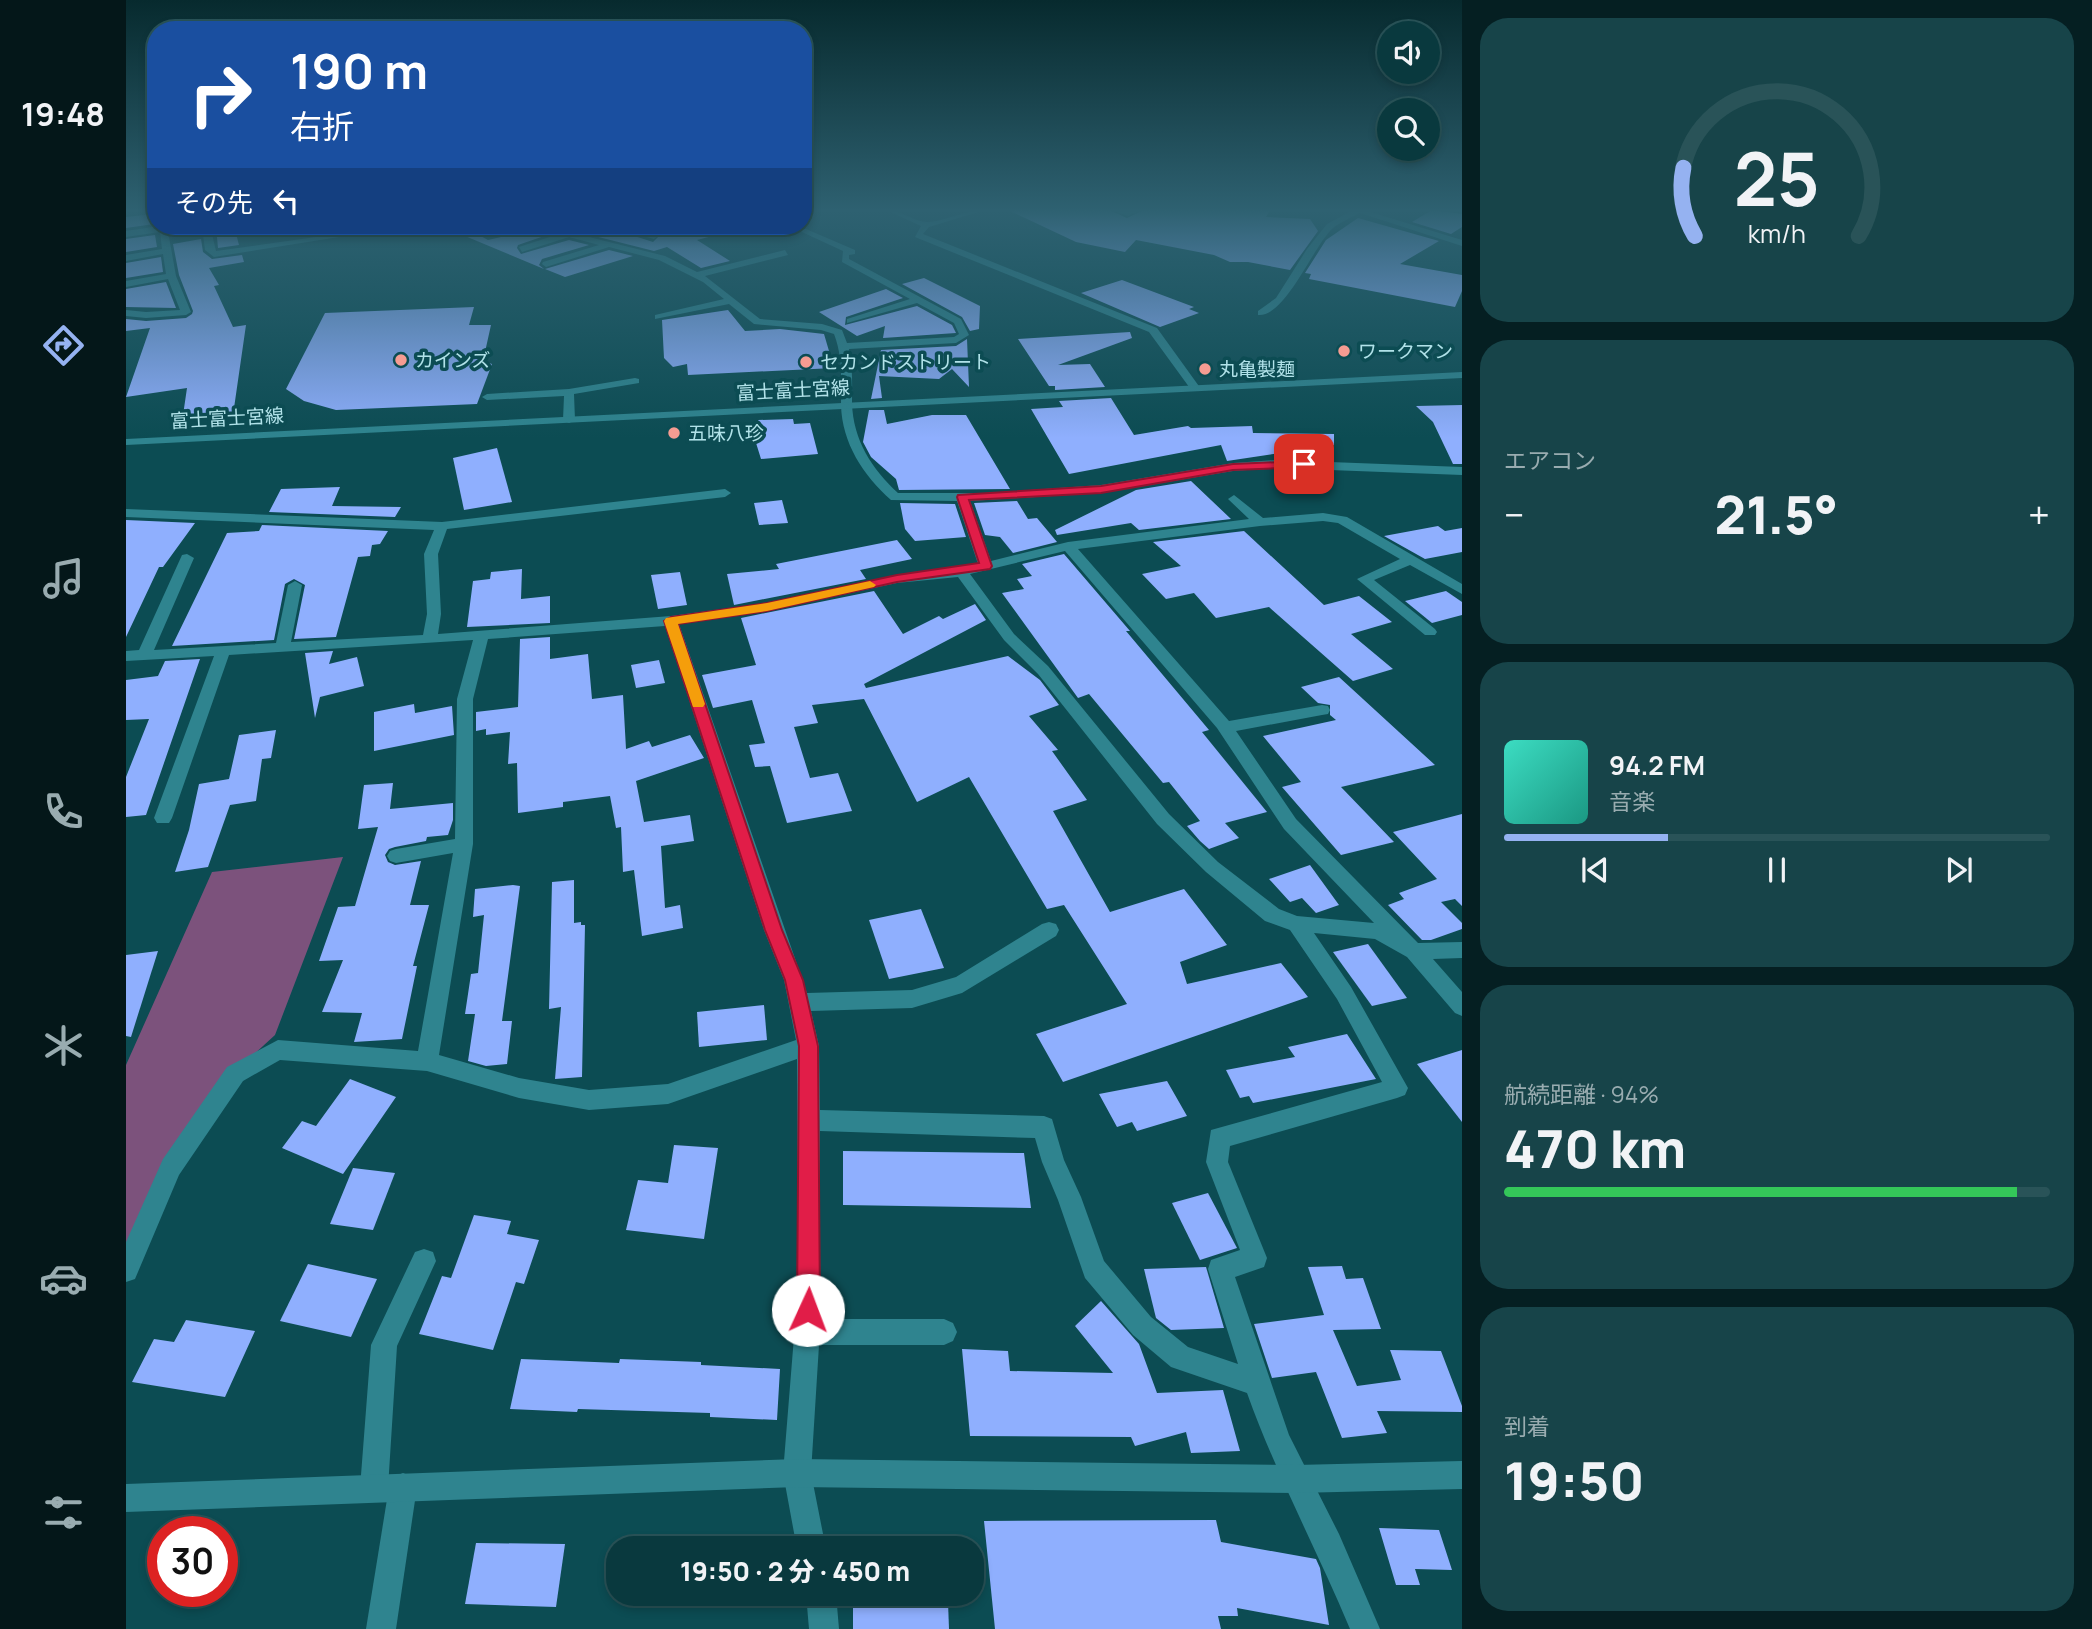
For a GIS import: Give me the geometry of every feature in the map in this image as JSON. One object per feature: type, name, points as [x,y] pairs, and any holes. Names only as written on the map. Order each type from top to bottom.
[{"type":"street","points":[[126,313],[146,315],[186,312],[175,286]]},
{"type":"street","points":[[711,286],[757,322],[822,327],[838,332],[845,346],[847,414],[859,456],[884,488],[895,497],[962,497],[1101,489],[1233,467],[1277,464],[1462,471]]},
{"type":"street","points":[[845,346],[956,340],[964,335],[958,321],[892,286]]},
{"type":"street","points":[[1045,286],[1153,330],[1196,389]]},
{"type":"street","points":[[1261,313],[1280,299],[1290,286]]},
{"type":"street","points":[[850,321],[917,300]]},
{"type":"street","points":[[658,317],[729,301]]},
{"type":"street","name":"富士富士宮線","points":[[126,442],[1462,375]]},
{"type":"street","points":[[487,397],[569,392],[635,381]]},
{"type":"street","points":[[569,392],[569,420]]},
{"type":"street","points":[[126,513],[442,526],[725,493]]},
{"type":"street","points":[[962,497],[986,566]]},
{"type":"street","points":[[1234,499],[1260,522]]},
{"type":"street","points":[[126,656],[482,636],[671,621],[767,607],[897,579],[962,572],[1068,546],[1260,522],[1323,517],[1342,520],[1462,590]]},
{"type":"street","points":[[430,639],[434,614],[431,554],[442,526]]},
{"type":"street","points":[[1068,546],[1225,727],[1290,824],[1413,951],[1462,1007]]},
{"type":"street","points":[[144,655],[187,558]]},
{"type":"street","points":[[1413,559],[1364,579],[1430,632]]},
{"type":"street","points":[[962,572],[1009,637],[1043,670],[1163,819],[1212,867],[1272,915],[1297,924],[1378,932],[1413,951],[1462,950]]},
{"type":"street","points":[[283,647],[295,585]]},
{"type":"street","points":[[671,621],[774,930],[794,980],[808,1046],[810,1287],[797,1473],[809,1536]]},
{"type":"street","points":[[427,1060],[464,844],[465,699],[482,636]]},
{"type":"street","points":[[163,818],[223,651]]},
{"type":"street","points":[[1225,727],[1322,710]]},
{"type":"street","points":[[396,856],[464,844]]},
{"type":"street","points":[[1297,924],[1344,993],[1397,1088],[1219,1138],[1217,1162],[1255,1258],[1220,1269],[1278,1441],[1329,1544],[1364,1629]]},
{"type":"street","points":[[799,1002],[912,999],[962,984],[1049,930]]},
{"type":"street","points":[[126,1270],[171,1167],[235,1074],[278,1049],[427,1060],[519,1088],[589,1100],[668,1094],[808,1046]]},
{"type":"street","points":[[810,1120],[1044,1127],[1053,1162],[1069,1197],[1094,1269],[1142,1326],[1181,1358],[1257,1383]]},
{"type":"street","points":[[374,1488],[384,1345],[425,1261]]},
{"type":"street","points":[[807,1332],[944,1332]]},
{"type":"street","points":[[126,1498],[797,1473],[1296,1479],[1462,1475]]},
{"type":"street","points":[[381,1629],[403,1487]]},
{"type":"street","points":[[822,1606],[824,1629]]},
{"type":"shaded area","points":[[343,857],[275,1035],[225,1081],[126,1254],[126,1065],[212,872]]},
{"type":"building","points":[[168,286],[176,308],[126,307],[126,289]]},
{"type":"building","points":[[183,286],[214,286],[233,327],[246,325],[233,415],[182,422],[187,388],[126,397],[150,328],[126,331],[126,319],[146,321],[186,318],[193,311]]},
{"type":"building","points":[[906,286],[940,286],[980,306],[979,329],[970,331],[962,317]]},
{"type":"building","points":[[1103,286],[1138,286],[1194,307],[1189,309],[1199,313],[1160,327],[1081,293]]},
{"type":"building","points":[[1346,286],[1462,286],[1455,307]]},
{"type":"building","points":[[886,289],[903,298],[846,317],[845,325],[917,306],[952,325],[956,333],[883,338],[885,326],[857,336],[819,312]]},
{"type":"building","points":[[474,307],[469,325],[491,325],[483,361],[492,364],[477,404],[336,410],[304,401],[286,389],[325,313]]},
{"type":"building","points":[[728,310],[745,331],[780,329],[824,334],[834,368],[688,375],[687,364],[673,367],[664,358],[662,320]]},
{"type":"building","points":[[1130,332],[1132,338],[1058,365],[1090,364],[1105,387],[1055,390],[1055,386],[1049,386],[1018,339]]},
{"type":"building","points":[[967,339],[969,387],[952,369],[939,379],[879,376],[882,398],[871,399],[881,350],[956,346]]},
{"type":"building","points":[[1111,398],[1134,435],[1188,426],[1252,426],[1253,433],[1334,434],[1334,445],[1227,461],[1221,445],[1069,474],[1031,409],[1063,407],[1059,401]]},
{"type":"building","points":[[1462,405],[1462,464],[1453,464],[1433,422],[1416,406]]},
{"type":"building","points":[[869,410],[884,410],[887,424],[932,415],[966,415],[1010,489],[899,490],[896,479],[871,457],[863,442]]},
{"type":"building","points":[[793,419],[794,424],[810,423],[818,454],[761,459],[752,430],[763,429],[758,420]]},
{"type":"building","points":[[497,448],[512,502],[464,510],[453,458]]},
{"type":"building","points":[[1191,481],[1231,519],[1139,530],[1131,523],[1057,535],[1055,530],[1136,490]]},
{"type":"building","points":[[340,487],[332,506],[401,507],[395,517],[269,512],[281,489]]},
{"type":"building","points":[[782,500],[788,523],[759,525],[754,503]]},
{"type":"building","points":[[1017,501],[1028,519],[1037,518],[1057,542],[1013,553],[1000,537],[985,535],[974,503]]},
{"type":"building","points":[[900,503],[955,504],[966,537],[915,541],[905,529]]},
{"type":"building","points":[[126,520],[195,523],[163,567],[159,567],[126,637]]},
{"type":"building","points":[[262,525],[388,531],[380,544],[372,545],[370,556],[358,557],[336,637],[294,639],[305,585],[294,579],[285,584],[274,640],[172,646],[227,533],[259,531]]},
{"type":"building","points":[[1438,526],[1445,531],[1462,528],[1462,552],[1425,559],[1384,536]]},
{"type":"building","points":[[1244,531],[1324,605],[1359,596],[1392,622],[1351,634],[1393,669],[1353,681],[1269,607],[1216,618],[1194,593],[1166,599],[1142,574],[1181,566],[1153,542]]},
{"type":"building","points":[[897,540],[912,559],[860,570],[866,579],[734,605],[727,574],[779,569],[776,564]]},
{"type":"building","points":[[1064,554],[1209,730],[1202,732],[1267,812],[1225,823],[1239,838],[1209,849],[1200,841],[1187,826],[1200,821],[1169,782],[1163,783],[1089,694],[1078,698],[1002,593],[1024,589],[1017,579],[1032,576],[1022,564]]},
{"type":"building","points":[[522,569],[521,599],[550,596],[550,623],[467,627],[473,581],[490,579],[491,572]]},
{"type":"building","points":[[680,572],[687,605],[658,609],[651,575]]},
{"type":"building","points":[[874,591],[903,634],[939,616],[943,619],[975,604],[986,620],[864,684],[866,688],[1008,656],[1040,680],[1059,705],[1029,716],[1058,750],[1052,751],[1087,800],[1053,811],[1110,912],[1184,889],[1227,945],[1180,962],[1187,984],[1281,963],[1308,997],[1063,1082],[1036,1034],[1127,1004],[1064,905],[1047,909],[969,777],[917,802],[864,699],[812,705],[818,723],[794,727],[810,778],[838,773],[852,811],[787,823],[770,766],[755,767],[749,745],[765,743],[752,700],[713,708],[702,675],[756,665],[741,618]]},
{"type":"building","points":[[1446,591],[1462,602],[1462,615],[1432,623],[1405,601]]},
{"type":"building","points":[[550,637],[550,659],[588,654],[592,699],[623,695],[626,749],[649,741],[652,747],[690,735],[704,758],[636,781],[644,822],[690,815],[694,841],[661,846],[665,908],[680,905],[683,928],[642,936],[634,870],[623,872],[621,827],[616,828],[610,796],[563,802],[563,807],[518,813],[517,763],[508,764],[510,732],[486,735],[486,729],[476,731],[476,712],[518,707],[520,639]]},
{"type":"building","points":[[333,651],[329,664],[357,657],[364,686],[320,697],[315,718],[305,653]]},
{"type":"building","points":[[200,659],[146,815],[126,817],[126,777],[149,719],[126,720],[126,680],[158,676],[165,661]]},
{"type":"building","points":[[659,660],[665,683],[636,688],[631,665]]},
{"type":"building","points":[[1339,677],[1435,765],[1341,787],[1394,842],[1341,855],[1282,787],[1301,782],[1263,736],[1336,720],[1330,715],[1330,705],[1318,703],[1301,687]]},
{"type":"building","points":[[414,704],[415,713],[452,706],[454,735],[374,751],[374,712]]},
{"type":"building","points":[[276,730],[271,758],[262,759],[256,801],[230,805],[208,867],[175,872],[189,830],[199,784],[229,779],[239,735]]},
{"type":"building","points":[[393,783],[390,809],[453,803],[453,820],[448,835],[427,837],[426,841],[395,847],[389,849],[385,855],[388,862],[395,865],[421,861],[410,905],[429,905],[413,966],[417,966],[402,1039],[354,1042],[362,1013],[322,1012],[343,960],[319,961],[338,907],[355,906],[378,827],[358,829],[364,785]]},
{"type":"building","points":[[1462,814],[1462,906],[1455,899],[1441,902],[1462,923],[1462,929],[1431,940],[1422,940],[1388,905],[1404,899],[1399,893],[1437,879],[1393,832]]},
{"type":"building","points":[[1310,865],[1339,905],[1316,913],[1302,898],[1290,902],[1269,879]]},
{"type":"building","points":[[574,880],[574,923],[581,922],[581,925],[585,925],[582,1077],[555,1079],[561,1007],[549,1009],[552,882]]},
{"type":"building","points":[[520,886],[502,1021],[512,1021],[507,1064],[486,1066],[468,1061],[475,1014],[465,1014],[471,974],[478,973],[484,915],[473,917],[475,889]]},
{"type":"building","points":[[921,909],[944,968],[889,979],[869,920]]},
{"type":"building","points":[[1368,944],[1407,998],[1372,1006],[1333,952]]},
{"type":"building","points":[[158,951],[131,1037],[126,1036],[126,955]]},
{"type":"building","points":[[764,1005],[767,1040],[699,1047],[697,1012]]},
{"type":"building","points":[[1347,1034],[1376,1079],[1253,1103],[1249,1096],[1240,1098],[1226,1070],[1295,1057],[1288,1047]]},
{"type":"building","points":[[1462,1050],[1462,1122],[1417,1064]]},
{"type":"building","points":[[350,1079],[396,1097],[343,1174],[282,1148],[302,1121],[316,1126]]},
{"type":"building","points":[[1167,1081],[1187,1116],[1137,1131],[1132,1122],[1117,1127],[1099,1094]]},
{"type":"building","points":[[674,1145],[718,1148],[704,1239],[626,1230],[638,1180],[668,1183]]},
{"type":"building","points":[[843,1151],[1024,1153],[1031,1208],[843,1205]]},
{"type":"building","points":[[353,1168],[395,1173],[373,1230],[330,1224]]},
{"type":"building","points":[[1208,1193],[1237,1248],[1200,1260],[1172,1203]]},
{"type":"building","points":[[474,1215],[511,1221],[507,1234],[539,1240],[524,1284],[516,1282],[493,1350],[419,1334],[442,1276],[451,1278]]},
{"type":"building","points":[[308,1264],[377,1279],[351,1337],[280,1321]]},
{"type":"building","points":[[1342,1266],[1346,1279],[1363,1278],[1381,1329],[1333,1330],[1357,1386],[1401,1380],[1390,1350],[1441,1351],[1462,1412],[1377,1411],[1387,1433],[1342,1438],[1316,1372],[1272,1378],[1254,1324],[1324,1315],[1308,1267]]},
{"type":"building","points":[[1206,1267],[1224,1328],[1171,1330],[1156,1318],[1144,1269]]},
{"type":"building","points":[[1101,1301],[1139,1344],[1157,1393],[1223,1390],[1240,1451],[1191,1453],[1186,1432],[1135,1446],[1131,1437],[970,1436],[962,1349],[1008,1351],[1010,1371],[1113,1373],[1075,1326]]},
{"type":"building","points":[[186,1320],[255,1331],[225,1397],[132,1382],[154,1339],[174,1342]]},
{"type":"building","points":[[521,1359],[619,1363],[620,1359],[701,1362],[701,1365],[780,1369],[777,1420],[710,1417],[710,1413],[510,1409]]},
{"type":"building","points":[[1216,1520],[1221,1542],[1316,1559],[1320,1568],[1329,1625],[1237,1608],[1238,1616],[1218,1616],[1221,1629],[995,1629],[984,1521]]},
{"type":"building","points":[[1379,1528],[1439,1530],[1452,1570],[1415,1569],[1420,1585],[1396,1585]]},
{"type":"building","points":[[476,1543],[565,1544],[556,1607],[465,1604]]},
{"type":"building","points":[[853,1606],[948,1606],[949,1629],[853,1629]]},
{"type":"slow traffic","points":[[698,704],[671,621],[767,607],[870,585]]},
{"type":"place","name":"ワークマン","points":[[1344,351]]},
{"type":"place","name":"カインズ","points":[[401,360]]},
{"type":"place","name":"セカンドストリート","points":[[806,362]]},
{"type":"place","name":"丸亀製麺","points":[[1205,369]]},
{"type":"place","name":"五味八珍","points":[[674,433]]},
{"type":"route","points":[[808,1310],[808,1046],[794,980],[774,930],[671,621],[767,607],[897,579],[962,572],[986,566],[962,497],[1101,489],[1233,467],[1304,464]]}]
